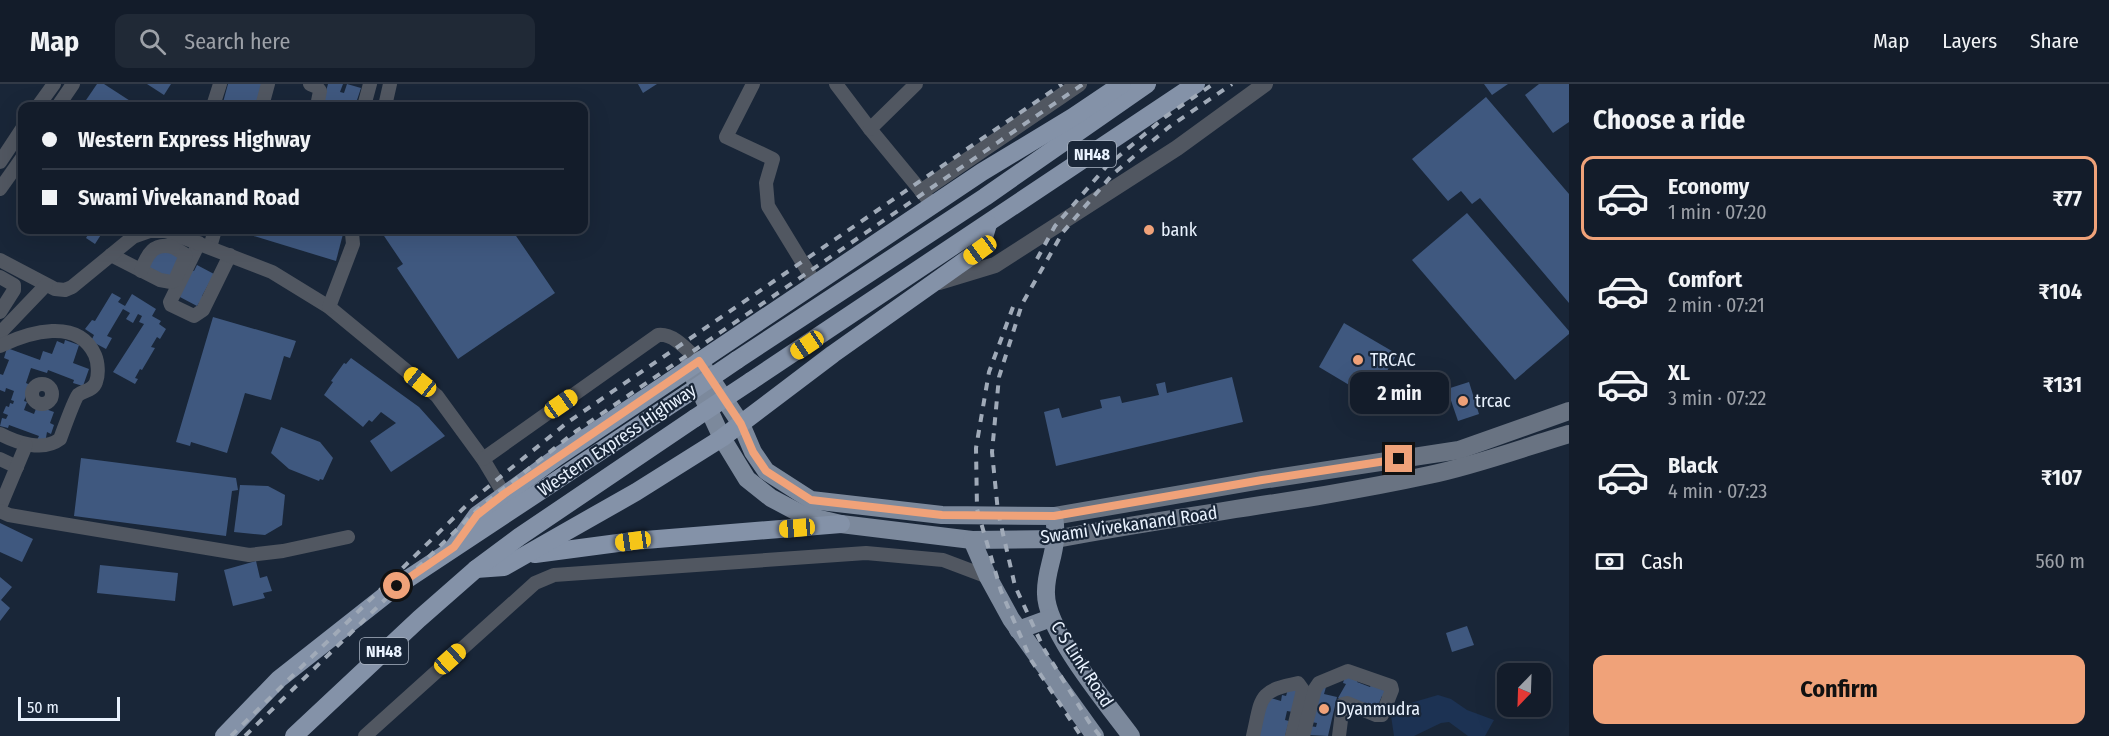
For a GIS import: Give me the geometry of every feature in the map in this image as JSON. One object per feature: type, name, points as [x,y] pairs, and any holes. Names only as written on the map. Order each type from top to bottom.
[{"type":"highway","points":[[454,547],[477,515],[504,494],[815,283],[927,198],[1122,84]]},
{"type":"highway","name":"Western Express Highway","points":[[224,736],[279,679],[397,586],[964,211],[1147,84]]},
{"type":"highway","name":"Western Express Highway","points":[[294,736],[419,619],[476,569],[519,537],[1197,84]]},
{"type":"highway","points":[[927,198],[964,211]]},
{"type":"highway","points":[[476,569],[504,567],[636,492],[722,438],[833,354],[980,250],[988,224]]},
{"type":"highway","points":[[524,555],[633,541],[841,524]]},
{"type":"main road","name":"Swami Vivekanand Road","points":[[694,364],[741,424],[753,452],[766,471],[811,500],[942,515],[1054,516],[1262,480],[1449,452],[1569,411]]},
{"type":"main road","name":"Swami Vivekanand Road","points":[[694,364],[722,438],[747,479],[771,498],[802,515],[841,524],[972,540],[1056,539],[1277,504],[1430,475],[1505,455],[1569,434]]},
{"type":"main road","name":"C S Link Road","points":[[1054,516],[1056,539],[1046,576],[1045,597],[1051,618],[1096,690],[1131,736]]},
{"type":"main road","name":"C S Link Road","points":[[972,540],[988,577],[1018,630],[1095,736]]},
{"type":"main road","points":[[1018,630],[1051,618]]},
{"type":"street","points":[[41,102],[54,84]]},
{"type":"street","points":[[61,102],[74,84]]},
{"type":"street","points":[[214,102],[220,84]]},
{"type":"street","points":[[263,102],[268,84]]},
{"type":"street","points":[[310,84],[320,91],[318,102]]},
{"type":"street","points":[[365,102],[370,84]]},
{"type":"street","points":[[386,102],[390,84]]},
{"type":"street","points":[[753,84],[726,136],[773,159],[766,183],[768,206],[815,283]]},
{"type":"street","points":[[836,84],[927,198],[1079,84]]},
{"type":"street","points":[[870,129],[916,84]]},
{"type":"street","points":[[934,283],[994,265],[1177,148],[1265,84]]},
{"type":"street","points":[[0,162],[18,135]]},
{"type":"street","points":[[1,185],[18,163]]},
{"type":"street","points":[[0,260],[55,290],[65,290],[72,287],[133,237],[142,234]]},
{"type":"street","points":[[111,255],[160,280],[173,281],[186,255],[169,234]]},
{"type":"street","points":[[212,234],[170,302],[171,305],[194,316],[203,310],[230,255]]},
{"type":"street","points":[[328,307],[353,243],[352,234]]},
{"type":"street","points":[[141,271],[151,250],[175,241],[205,245],[272,272],[328,307],[437,396],[483,459],[504,494]]},
{"type":"street","points":[[0,277],[14,285],[14,290],[0,312]]},
{"type":"street","points":[[0,333],[46,285]]},
{"type":"street","points":[[0,346],[43,330],[64,331],[86,341],[97,360],[98,379],[95,385],[78,395],[60,439],[47,445],[26,445],[0,434]]},
{"type":"street","points":[[483,459],[658,335],[673,338],[694,364]]},
{"type":"street","points":[[51,398],[73,408]]},
{"type":"street","points":[[1526,425],[1534,444]]},
{"type":"street","points":[[26,445],[0,509],[9,515],[249,555],[283,551],[348,537]]},
{"type":"street","points":[[0,459],[16,467]]},
{"type":"street","points":[[365,736],[535,583],[554,575],[866,553],[944,560],[988,577]]},
{"type":"street","points":[[1303,736],[1315,689],[1319,682],[1348,671],[1391,686],[1392,690],[1382,715],[1376,715],[1347,703],[1343,704],[1338,736]]},
{"type":"street","points":[[1254,736],[1261,704],[1266,694],[1275,688],[1298,683],[1303,690],[1292,736]]},
{"type":"shaded area","points":[[1438,695],[1451,699],[1467,710],[1494,720],[1485,736],[1468,736],[1449,722],[1441,723],[1414,736],[1394,736],[1390,709]]},
{"type":"building","points":[[97,84],[104,84],[132,102],[85,102]]},
{"type":"building","points":[[147,84],[171,84],[164,95]]},
{"type":"building","points":[[228,84],[264,84],[258,102],[223,102]]},
{"type":"building","points":[[328,84],[343,84],[340,92],[344,93],[347,84],[361,88],[356,102],[323,102]]},
{"type":"building","points":[[638,84],[657,84],[643,93]]},
{"type":"building","points":[[1484,84],[1508,84],[1492,95]]},
{"type":"building","points":[[1539,84],[1569,84],[1569,122],[1553,133],[1525,95]]},
{"type":"building","points":[[1486,97],[1569,194],[1569,303],[1480,198],[1472,204],[1461,191],[1448,201],[1412,159]]},
{"type":"building","points":[[1467,213],[1569,331],[1569,334],[1515,380],[1412,260]]},
{"type":"building","points":[[88,234],[101,234],[95,244],[86,238]]},
{"type":"building","points":[[247,234],[343,234],[336,261]]},
{"type":"building","points":[[383,234],[515,234],[555,293],[458,359],[397,268],[403,264]]},
{"type":"building","points":[[162,248],[181,258],[171,279],[146,267]]},
{"type":"building","points":[[197,265],[214,274],[202,296],[207,298],[202,305],[199,303],[197,306],[178,296],[191,270],[194,271]]},
{"type":"building","points":[[112,293],[121,298],[118,302],[125,306],[132,294],[156,309],[152,316],[161,321],[159,324],[166,329],[151,347],[155,348],[135,378],[138,379],[135,384],[113,372],[144,324],[139,322],[142,316],[138,314],[133,323],[126,319],[130,313],[123,309],[107,336],[112,338],[106,349],[91,341],[94,335],[85,329],[92,320],[95,321]]},
{"type":"building","points":[[213,317],[296,341],[290,358],[284,356],[271,400],[245,393],[227,453],[191,442],[190,446],[176,442]]},
{"type":"building","name":"TRCAC","points":[[1344,323],[1397,354],[1371,398],[1319,367]]},
{"type":"building","points":[[65,340],[79,345],[73,363],[89,369],[83,386],[48,370],[47,373],[31,368],[26,383],[30,385],[24,401],[27,402],[24,410],[34,414],[37,406],[54,412],[50,423],[54,425],[51,434],[47,432],[45,443],[37,440],[39,436],[9,425],[8,428],[0,426],[2,418],[6,419],[8,415],[3,413],[6,406],[9,407],[14,401],[11,400],[14,391],[6,388],[5,392],[0,390],[0,374],[3,375],[9,360],[4,358],[7,348],[40,360],[43,351],[52,354],[57,341],[64,344]]},
{"type":"building","points":[[351,358],[419,407],[445,436],[391,472],[370,441],[396,423],[381,412],[372,422],[369,420],[363,427],[324,395],[344,363],[346,364]]},
{"type":"building","points":[[1232,377],[1243,422],[1056,466],[1044,412],[1059,408],[1062,418],[1102,408],[1100,400],[1120,396],[1122,403],[1159,395],[1156,384],[1165,382],[1167,393]]},
{"type":"building","name":"trcac","points":[[1469,382],[1479,414],[1458,421],[1447,389]]},
{"type":"building","points":[[281,427],[320,442],[333,458],[323,480],[319,481],[289,469],[271,453]]},
{"type":"building","points":[[81,458],[236,478],[238,490],[232,491],[226,536],[74,516]]},
{"type":"building","points":[[240,485],[268,486],[285,495],[282,525],[265,535],[234,532]]},
{"type":"building","points":[[0,523],[33,539],[22,562],[0,552]]},
{"type":"building","points":[[256,561],[260,578],[267,576],[272,591],[263,593],[265,598],[233,606],[224,570]]},
{"type":"building","points":[[100,565],[178,573],[175,601],[97,593]]},
{"type":"building","points":[[0,577],[12,587],[1,600],[10,608],[0,621]]},
{"type":"building","points":[[1467,626],[1474,645],[1452,652],[1446,633]]},
{"type":"building","points":[[1346,673],[1359,678],[1357,682],[1370,687],[1372,683],[1388,689],[1385,697],[1382,696],[1379,703],[1383,704],[1380,713],[1338,698],[1346,684],[1343,683]]},
{"type":"building","points":[[1289,686],[1300,689],[1293,712],[1287,711],[1285,720],[1289,721],[1285,736],[1258,736],[1267,697],[1281,701],[1282,695],[1286,696]]},
{"type":"building","name":"Dyanmudra","points":[[1319,686],[1326,687],[1324,694],[1337,697],[1328,736],[1309,735],[1310,726],[1316,727],[1317,723],[1311,722]]},
{"type":"railway","points":[[231,736],[472,500],[568,422],[1062,84]]},
{"type":"railway","points":[[245,736],[478,509],[575,432],[1083,84]]},
{"type":"railway","points":[[1037,259],[1055,226],[1106,167],[1165,117],[1213,84]]},
{"type":"railway","points":[[1100,736],[1044,649],[1015,586],[998,512],[992,452],[999,377],[1022,304],[1063,232],[1113,174],[1169,127],[1232,84]]},
{"type":"railway","points":[[1013,307],[989,372],[976,448],[977,509],[1001,591],[1031,660],[1081,736]]},
{"type":"place","name":"bank","points":[[1149,230]]},
{"type":"place","name":"TRCAC","points":[[1358,360]]},
{"type":"place","name":"trcac","points":[[1463,401]]},
{"type":"place","name":"Dyanmudra","points":[[1324,709]]},
{"type":"route","points":[[397,586],[454,547],[477,515],[504,494],[699,361],[741,424],[753,452],[766,471],[811,500],[942,515],[1054,516],[1399,459]]}]
